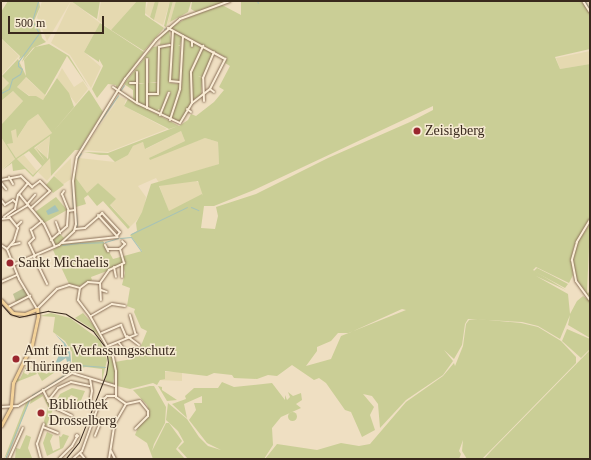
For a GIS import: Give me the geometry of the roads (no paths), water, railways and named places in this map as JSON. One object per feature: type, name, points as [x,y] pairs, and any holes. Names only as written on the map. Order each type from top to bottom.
[{"type":"main road","points":[[1,300],[7,308],[20,314],[37,309],[37,327],[30,350],[13,384],[11,407],[1,426]]},
{"type":"street","points":[[75,229],[73,181],[76,161],[117,92],[132,70],[168,28],[183,18],[230,1]]},
{"type":"street","points":[[583,1],[590,12]]},
{"type":"street","points":[[113,87],[117,92],[137,103],[170,120],[180,123],[187,109],[192,103],[210,89],[224,57],[168,28]]},
{"type":"street","points":[[173,31],[170,45],[170,81],[180,82]]},
{"type":"street","points":[[170,120],[178,100],[183,36]]},
{"type":"street","points":[[192,41],[192,46]]},
{"type":"street","points":[[148,94],[158,92],[159,47],[170,45]]},
{"type":"street","points":[[192,103],[192,68],[203,46]]},
{"type":"street","points":[[204,101],[202,96],[202,78],[214,52]]},
{"type":"street","points":[[147,59],[147,108]]},
{"type":"street","points":[[137,72],[137,103]]},
{"type":"street","points":[[130,83],[137,83]]},
{"type":"street","points":[[210,89],[214,92]]},
{"type":"street","points":[[160,115],[169,93]]},
{"type":"street","points":[[187,109],[191,112]]},
{"type":"street","points":[[1,180],[21,176],[32,188],[40,180],[50,191],[31,208]]},
{"type":"street","points":[[9,178],[13,184]]},
{"type":"street","points":[[1,183],[6,188]]},
{"type":"street","points":[[7,216],[15,209],[19,194],[28,183]]},
{"type":"street","points":[[51,240],[60,233],[67,224],[68,211],[62,194],[64,191]]},
{"type":"street","points":[[19,194],[42,221],[55,248]]},
{"type":"street","points":[[2,218],[28,204],[35,195]]},
{"type":"street","points":[[6,199],[2,201],[5,205],[13,200],[16,203]]},
{"type":"street","points":[[68,211],[75,210]]},
{"type":"street","points":[[15,264],[55,248],[75,229],[85,228],[98,215],[104,214],[120,232],[118,237]]},
{"type":"street","points":[[98,215],[118,237]]},
{"type":"street","points":[[7,216],[17,226],[18,232],[7,249]]},
{"type":"street","points":[[590,220],[577,242],[572,260],[578,284],[590,300]]},
{"type":"street","points":[[42,221],[31,230],[34,238],[29,243],[47,284]]},
{"type":"street","points":[[17,226],[21,222]]},
{"type":"street","points":[[56,222],[60,233]]},
{"type":"street","points":[[62,243],[118,237]]},
{"type":"street","points":[[105,244],[108,250],[120,249],[125,244],[122,241]]},
{"type":"street","points":[[11,245],[20,243]]},
{"type":"street","points":[[1,245],[7,249],[15,264],[18,275],[37,309],[57,289],[69,286],[80,288]]},
{"type":"street","points":[[120,249],[123,264],[122,277]]},
{"type":"street","points":[[101,300],[100,283],[114,267],[123,264]]},
{"type":"street","points":[[114,267],[116,277]]},
{"type":"street","points":[[1,282],[18,275]]},
{"type":"street","points":[[100,283],[88,282],[80,288],[78,300],[86,315],[90,316],[93,324],[102,333],[108,346],[115,366],[116,396]]},
{"type":"street","points":[[101,290],[108,292]]},
{"type":"street","points":[[7,308],[30,296]]},
{"type":"street","points":[[90,316],[113,304],[125,306]]},
{"type":"street","points":[[108,346],[118,343],[136,333],[129,317]]},
{"type":"street","points":[[102,333],[121,325],[127,337],[139,345]]},
{"type":"street","points":[[118,343],[129,356]]},
{"type":"street","points":[[1,407],[18,406],[72,373],[115,386]]},
{"type":"street","points":[[88,408],[92,391],[90,379]]},
{"type":"street","points":[[48,401],[58,388],[71,382],[90,386]]},
{"type":"street","points":[[43,390],[48,401],[54,408],[72,416]]},
{"type":"street","points":[[73,459],[82,450],[94,418],[103,400],[108,395],[116,396],[126,404]]},
{"type":"street","points":[[109,459],[115,423],[126,404],[140,401],[148,411],[148,416],[136,429]]},
{"type":"street","points":[[94,418],[101,422],[96,435]]},
{"type":"street","points":[[44,459],[41,459],[37,444],[44,426],[58,432]]},
{"type":"street","points":[[9,459],[23,428]]},
{"type":"street","points":[[59,459],[72,446],[77,437]]},
{"type":"street","points":[[82,450],[85,459]]},
{"type":"street","points":[[111,451],[115,459]]},
{"type":"water","points":[[55,205],[59,211],[48,215],[46,211]]},
{"type":"water","points":[[55,334],[65,343],[70,351],[71,360],[68,369],[70,361],[67,362],[66,358],[54,366],[64,344]]},
{"type":"waterway","points":[[1,93],[9,89],[12,79],[20,74],[22,69],[18,66],[18,62],[39,33],[32,21],[38,1]]},
{"type":"waterway","points":[[585,1],[590,10]]},
{"type":"waterway","points":[[120,91],[124,85]]},
{"type":"waterway","points":[[98,124],[118,95]]},
{"type":"waterway","points":[[80,149],[98,121]]},
{"type":"waterway","points":[[77,159],[81,153]]},
{"type":"waterway","points":[[72,181],[73,208]]},
{"type":"waterway","points":[[131,234],[187,207]]},
{"type":"waterway","points":[[191,207],[198,210]]},
{"type":"waterway","points":[[76,213],[77,227]]},
{"type":"waterway","points":[[120,238],[131,237],[141,251]]},
{"type":"waterway","points":[[105,242],[118,238]]},
{"type":"waterway","points":[[80,243],[103,242]]},
{"type":"waterway","points":[[62,245],[79,243]]},
{"type":"waterway","points":[[71,371],[78,365],[105,367]]},
{"type":"waterway","points":[[65,375],[70,372]]},
{"type":"waterway","points":[[46,387],[64,375]]},
{"type":"waterway","points":[[32,395],[44,388]]},
{"type":"waterway","points":[[5,459],[29,400]]},
{"type":"tram line","points":[[1,304],[10,314],[19,317],[48,311],[66,314],[93,331],[106,348],[108,362],[106,374],[79,442],[65,459]]},
{"type":"place","name":"Zeisigberg","points":[[417,131]]},
{"type":"place","name":"Sankt Michaelis","points":[[10,263]]},
{"type":"place","name":"Amt für Verfassungsschutz Thüringen","points":[[16,359]]},
{"type":"place","name":"Bibliothek Drosselberg","points":[[41,413]]}]
